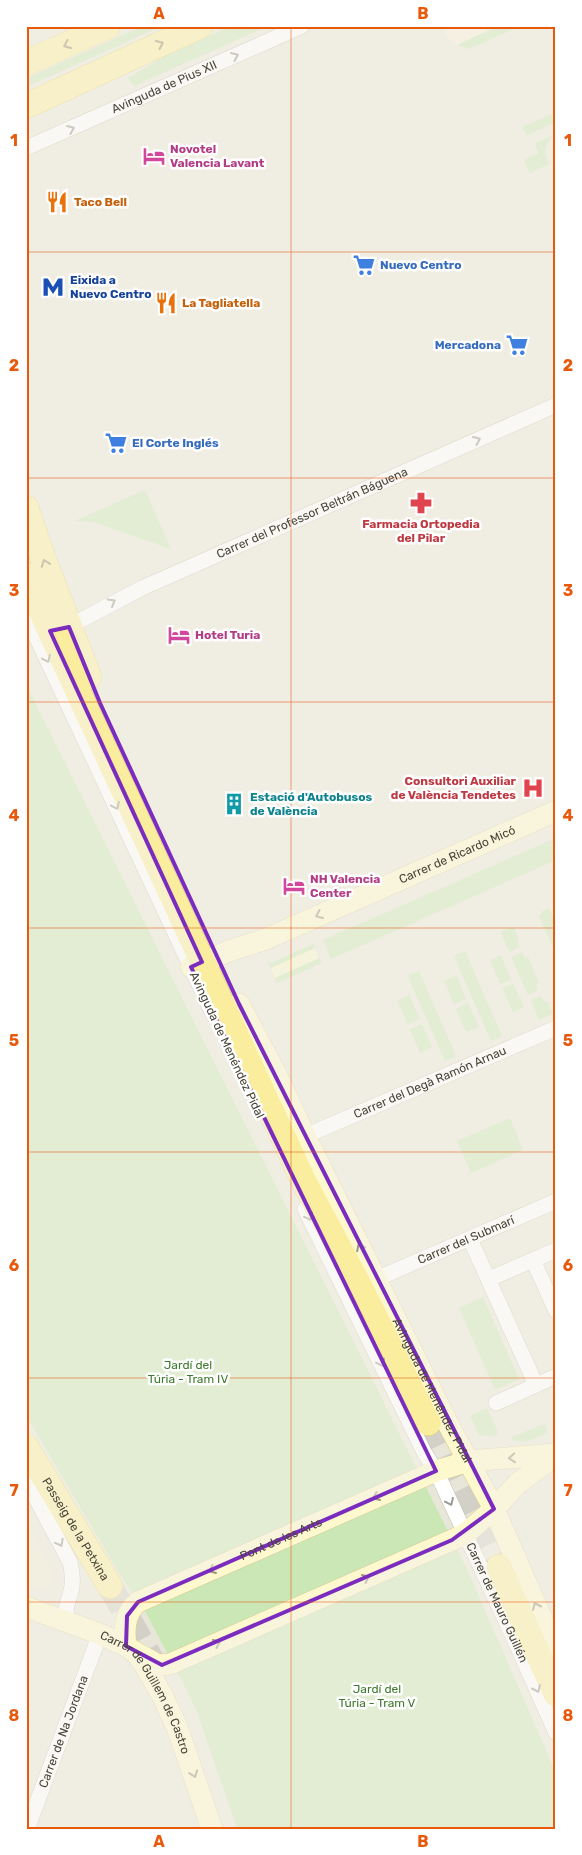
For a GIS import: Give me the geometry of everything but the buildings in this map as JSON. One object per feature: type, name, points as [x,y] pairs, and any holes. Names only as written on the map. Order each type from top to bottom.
[{"type":"main road","points":[[26,63],[108,26]]},
{"type":"main road","points":[[26,106],[200,26]]},
{"type":"main road","name":"Avinguda de Menéndez Pidal","points":[[26,508],[43,558],[60,629]]},
{"type":"main road","name":"Avinguda de Menéndez Pidal","points":[[26,576],[60,629],[100,703],[203,962],[303,1180],[368,1284],[494,1508]]},
{"type":"main road","name":"Carrer de Ricardo Micó","points":[[203,962],[266,939],[556,811]]},
{"type":"main road","name":"Avinguda de Menéndez Pidal","points":[[203,962],[239,1004],[277,1076],[305,1136],[428,1423]]},
{"type":"main road","name":"Avinguda de Menéndez Pidal","points":[[239,1004],[268,1082],[312,1175],[368,1284]]},
{"type":"main road","name":"Passeig de la Petxina","points":[[26,1447],[110,1586]]},
{"type":"main road","points":[[130,1649],[158,1665],[173,1662],[459,1537],[494,1508],[518,1483],[556,1454]]},
{"type":"main road","name":"Pont de les Arts","points":[[130,1649],[125,1634],[127,1616],[138,1602],[428,1474],[468,1461],[556,1454]]},
{"type":"main road","points":[[494,1508],[556,1651]]},
{"type":"main road","name":"Carrer de Mauro Guillén","points":[[499,1567],[556,1694]]},
{"type":"main road","name":"Carrer de Guillem de Castro","points":[[26,1607],[100,1634],[130,1649],[152,1677],[177,1727],[212,1829]]},
{"type":"street","name":"Avinguda de Pius XII","points":[[26,148],[302,26]]},
{"type":"street","name":"Carrer del Professor Beltrán Báguena","points":[[60,629],[117,599],[556,405]]},
{"type":"street","name":"Avinguda de Menéndez Pidal","points":[[26,603],[35,621],[44,629],[60,629]]},
{"type":"street","name":"Avinguda de Menéndez Pidal","points":[[26,615],[203,962],[306,1212],[424,1452],[428,1474]]},
{"type":"street","name":"Carrer del Degà Ramón Arnau","points":[[305,1136],[556,1028]]},
{"type":"street","name":"Carrer del Submarí","points":[[368,1284],[556,1201]]},
{"type":"street","points":[[470,1238],[536,1385]]},
{"type":"street","points":[[489,1279],[556,1250]]},
{"type":"street","points":[[533,1260],[556,1311]]},
{"type":"street","points":[[496,1403],[556,1376]]},
{"type":"street","name":"Carrer de Mauro Guillén","points":[[428,1474],[459,1537],[520,1651],[556,1733]]},
{"type":"street","name":"Passeig de la Petxina","points":[[26,1480],[70,1562],[72,1588],[65,1611],[67,1618],[72,1624]]},
{"type":"street","name":"Carrer de Na Jordana","points":[[27,1829],[100,1634]]},
{"type":"highlighted area","points":[[69,627],[100,703],[239,1004],[494,1509],[452,1540],[162,1665],[126,1646],[127,1616],[138,1602],[436,1471],[191,967],[202,962],[50,631]]},
{"type":"shaded area","points":[[26,26],[556,26],[556,1773],[468,1571],[26,684]]},
{"type":"shaded area","points":[[441,26],[498,26],[457,45],[450,40]]},
{"type":"shaded area","points":[[26,1416],[119,1573],[147,1615],[188,1693],[197,1712],[237,1829],[26,1829]]},
{"type":"shaded area","points":[[26,1516],[54,1575],[51,1584],[42,1589],[26,1585]]},
{"type":"green space","points":[[142,26],[162,26],[26,87],[26,79]]},
{"type":"green space","points":[[231,26],[268,26],[134,86],[128,78],[163,57]]},
{"type":"green space","points":[[498,26],[521,26],[469,49],[457,45]]},
{"type":"green space","points":[[556,112],[556,122],[527,135],[522,127]]},
{"type":"green space","points":[[553,136],[547,143],[545,150],[549,164],[530,173],[524,160],[539,153],[536,147],[537,142]]},
{"type":"green space","points":[[145,490],[171,549],[94,522],[75,521]]},
{"type":"green space","name":"Jardí del Túria - Tram IV","points":[[26,684],[468,1571],[556,1773],[556,1829],[237,1829],[197,1712],[188,1693],[147,1615],[119,1573],[26,1416]]},
{"type":"green space","points":[[556,838],[556,860],[331,959],[323,940]]},
{"type":"green space","points":[[549,908],[556,923],[556,954],[539,916],[542,914],[541,912]]},
{"type":"green space","points":[[514,927],[520,947],[509,952],[501,932]]},
{"type":"green space","points":[[313,944],[322,963],[277,983],[269,964]]},
{"type":"green space","points":[[465,951],[502,1036],[491,1041],[454,956]]},
{"type":"green space","points":[[522,952],[525,958],[528,957],[539,983],[536,984],[538,990],[528,995],[511,957]]},
{"type":"green space","points":[[501,955],[511,979],[500,984],[490,960]]},
{"type":"green space","points":[[419,971],[456,1056],[445,1061],[408,976]]},
{"type":"green space","points":[[456,975],[466,999],[454,1004],[444,981]]},
{"type":"green space","points":[[513,984],[524,1007],[513,1012],[502,988]]},
{"type":"green space","points":[[409,995],[420,1019],[408,1024],[397,1001]]},
{"type":"green space","points":[[541,996],[544,1002],[547,1001],[553,1014],[539,1020],[531,1000]]},
{"type":"green space","points":[[468,1003],[479,1027],[466,1032],[456,1009]]},
{"type":"green space","points":[[422,1024],[432,1047],[420,1053],[410,1029]]},
{"type":"green space","points":[[510,1118],[523,1150],[471,1173],[457,1141]]},
{"type":"green space","points":[[483,1297],[519,1379],[495,1390],[459,1308]]},
{"type":"green space","points":[[487,1408],[498,1432],[496,1436],[479,1435],[470,1416]]},
{"type":"green space","points":[[544,1424],[548,1433],[525,1442],[512,1440],[512,1437]]},
{"type":"sand","points":[[315,948],[319,958],[275,978],[271,968]]},
{"type":"tunnel","points":[[428,1423],[499,1567]]},
{"type":"tunnel","points":[[110,1586],[159,1673]]},
{"type":"place","name":"Novotel Valencia Lavant","points":[[154,156]]},
{"type":"place","name":"Taco Bell","points":[[57,202]]},
{"type":"place","name":"Nuevo Centro","points":[[364,265]]},
{"type":"place","name":"Eixida a Nuevo Centro","points":[[53,287]]},
{"type":"place","name":"La Tagliatella","points":[[166,303]]},
{"type":"place","name":"Mercadona","points":[[517,345]]},
{"type":"place","name":"El Corte Inglés","points":[[116,443]]},
{"type":"place","name":"Farmacia Ortopedia del Pilar","points":[[421,503]]},
{"type":"place","name":"Hotel Turia","points":[[179,635]]},
{"type":"place","name":"Consultori Auxiliar de València Tendetes","points":[[533,788]]},
{"type":"place","name":"Estació d'Autobusos de València","points":[[234,804]]},
{"type":"place","name":"NH Valencia Center","points":[[294,886]]},
{"type":"park label","name":"Jardí del Túria - Tram V","points":[[377,1696]]}]
